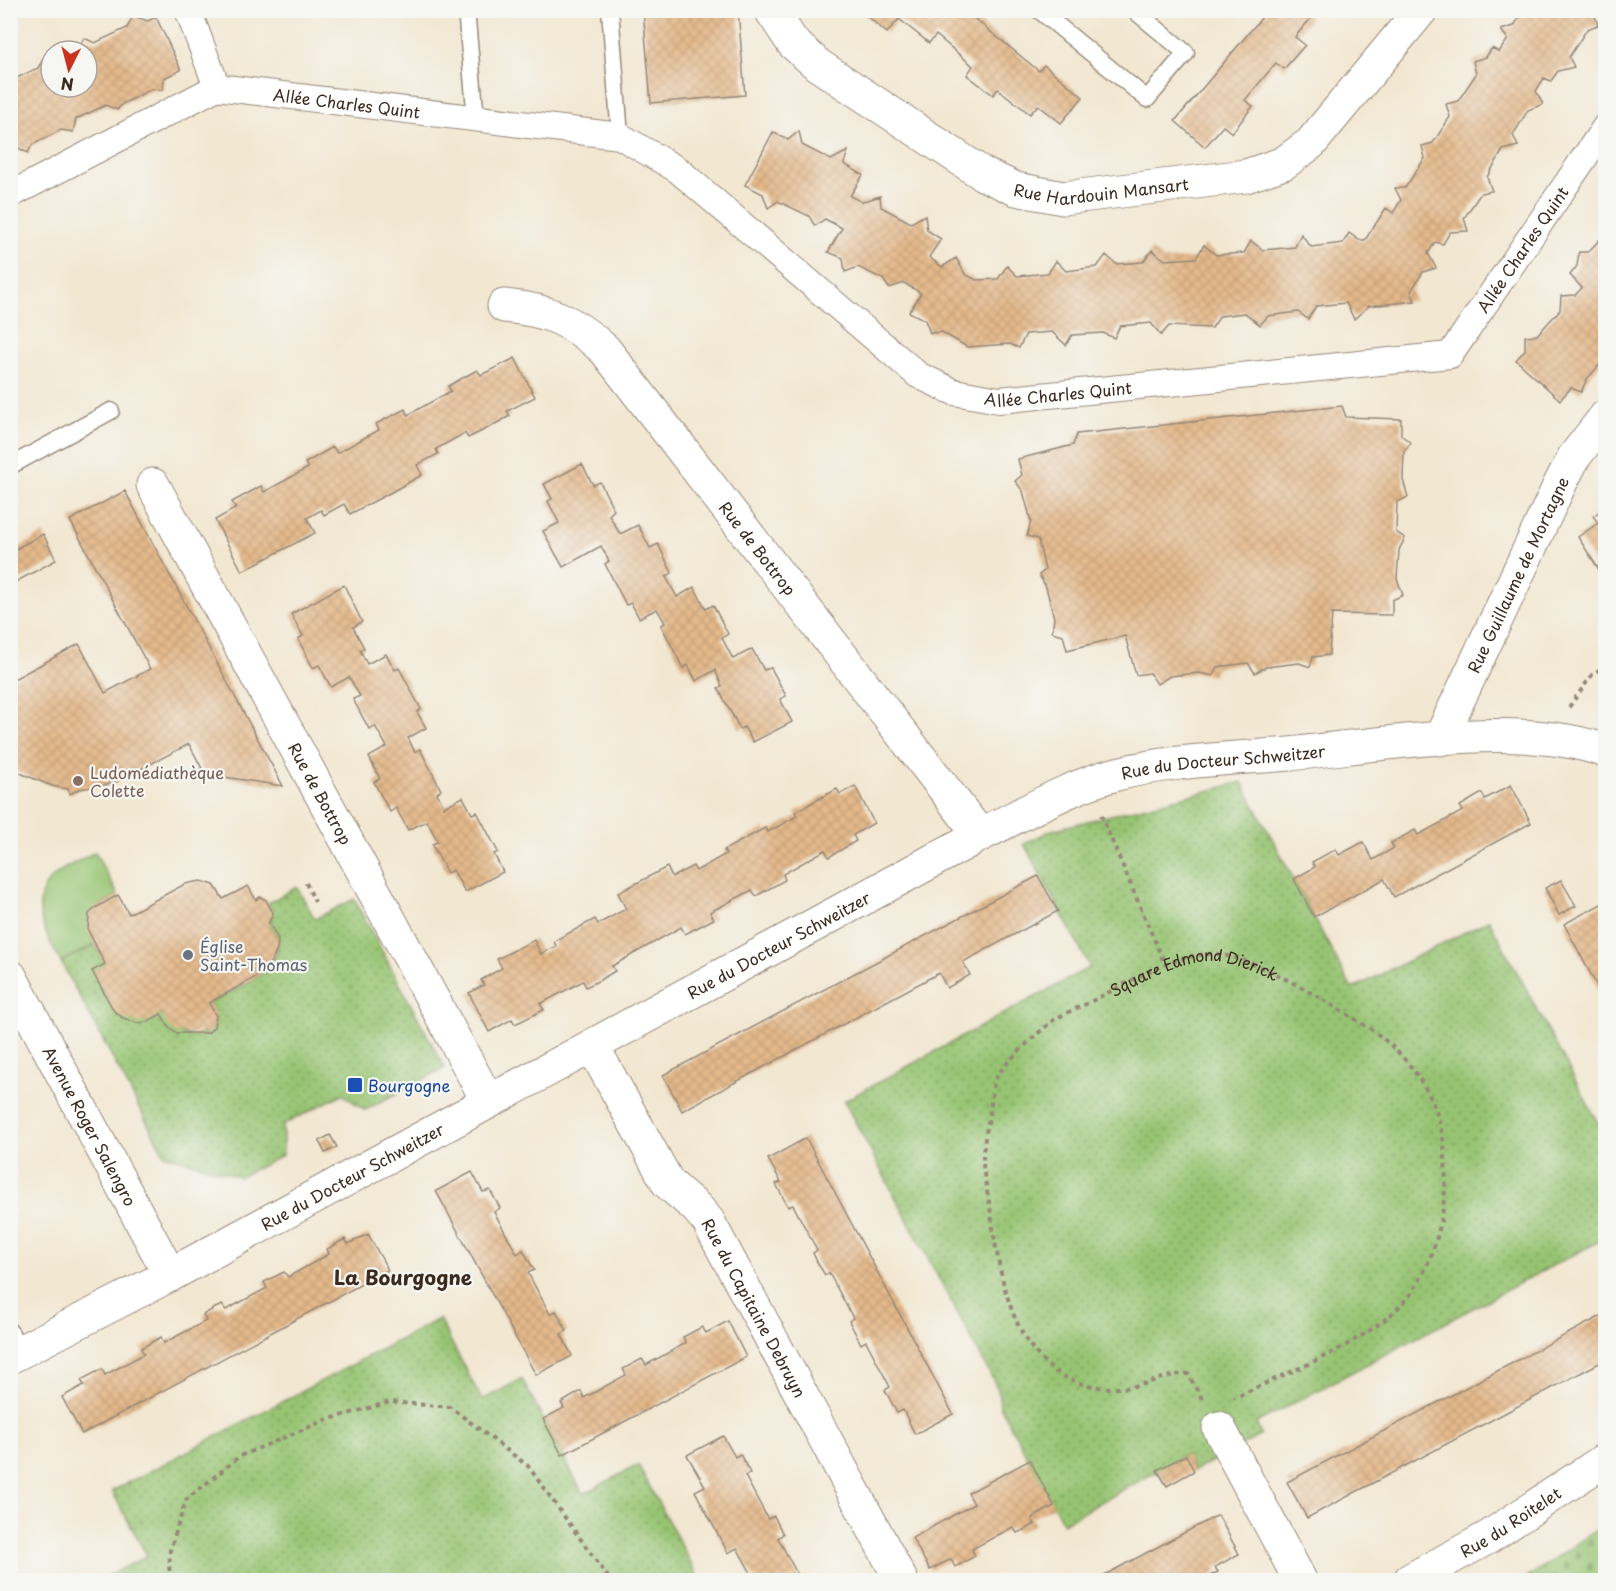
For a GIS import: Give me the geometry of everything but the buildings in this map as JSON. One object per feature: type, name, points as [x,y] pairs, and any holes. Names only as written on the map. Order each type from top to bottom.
[{"type":"street","points":[[10,195],[217,87],[188,10]]},
{"type":"street","name":"Rue Hardouin Mansart","points":[[771,10],[793,43],[818,65],[983,174],[998,182],[1034,194],[1063,198],[1246,176],[1284,163],[1311,143],[1421,10]]},
{"type":"street","name":"Allée Charles Quint","points":[[217,87],[620,136],[678,170],[918,375],[954,392],[999,400],[1450,355],[1605,126]]},
{"type":"street","name":"Rue de Bottrop","points":[[504,306],[546,312],[566,320],[605,350],[980,835]]},
{"type":"street","name":"Rue Guillaume de Mortagne","points":[[1440,739],[1565,474],[1574,457],[1605,416]]},
{"type":"street","name":"Rue de Bottrop","points":[[153,485],[488,1101]]},
{"type":"street","name":"Rue du Docteur Schweitzer","points":[[14,1347],[170,1275],[980,835],[1088,784],[1116,774],[1166,766],[1440,739],[1493,736],[1547,738],[1605,751]]},
{"type":"street","name":"Avenue Roger Salengro","points":[[10,976],[170,1275]]},
{"type":"street","name":"Rue du Capitaine Debruyn","points":[[593,1047],[668,1184],[697,1208],[712,1229],[901,1581]]},
{"type":"street","points":[[1214,1419],[1300,1581]]},
{"type":"street","name":"Rue du Roitelet","points":[[1410,1581],[1489,1537],[1605,1459]]},
{"type":"lane","points":[[466,10],[476,118]]},
{"type":"lane","points":[[610,10],[620,136]]},
{"type":"lane","points":[[1039,10],[1147,99],[1185,53],[1134,10]]},
{"type":"lane","points":[[10,466],[111,411]]},
{"type":"path","points":[[1547,738],[1592,675],[1605,665]]},
{"type":"path","points":[[1088,784],[1165,965]]},
{"type":"path","points":[[306,883],[315,902]]},
{"type":"path","name":"Square Edmond Dierick","points":[[1211,954],[1237,958],[1277,975],[1365,1025],[1416,1073],[1432,1101],[1442,1133],[1445,1168],[1438,1235],[1422,1278],[1400,1307],[1365,1334],[1214,1419],[1188,1374],[1172,1374],[1132,1387],[1099,1387],[1067,1378],[1042,1360],[1021,1330],[1008,1297],[995,1246],[983,1158],[996,1078],[1053,1020],[1165,965],[1211,954]]},
{"type":"path","points":[[169,1581],[170,1550],[186,1500],[240,1456],[326,1420],[390,1402],[450,1407],[528,1466],[610,1581]]},
{"type":"green space","points":[[1242,782],[1352,989],[1489,920],[1605,1136],[1605,1238],[1256,1423],[1261,1435],[1194,1471],[1186,1455],[1063,1523],[1000,1406],[998,1389],[844,1101],[1090,967],[1024,844],[1052,830]]},
{"type":"green space","points":[[95,852],[118,895],[101,904],[91,914],[89,927],[95,945],[61,962],[41,919],[41,896],[45,886],[58,872]]},
{"type":"green space","points":[[297,887],[315,919],[354,899],[445,1068],[365,1110],[342,1094],[283,1125],[283,1155],[240,1177],[164,1154],[61,962],[95,945],[105,964],[93,972],[118,1012],[136,1021],[161,1014],[185,1034],[192,1036],[206,1033],[214,1027],[216,1016],[209,1003],[254,979],[272,962],[277,952],[278,940],[269,923],[273,913],[268,903]]},
{"type":"green space","points":[[439,1319],[482,1400],[522,1379],[583,1494],[638,1465],[700,1580],[100,1580],[147,1556],[112,1491]]},
{"type":"green space","points":[[1605,1524],[1605,1580],[1524,1580]]},
{"type":"place","name":"Ludomédiathèque Colette","points":[[78,781]]},
{"type":"place","name":"Église Saint-Thomas","points":[[188,955]]},
{"type":"place","name":"Bourgogne","points":[[355,1085]]},
{"type":"district","name":"La Bourgogne","points":[[403,1277]]}]
